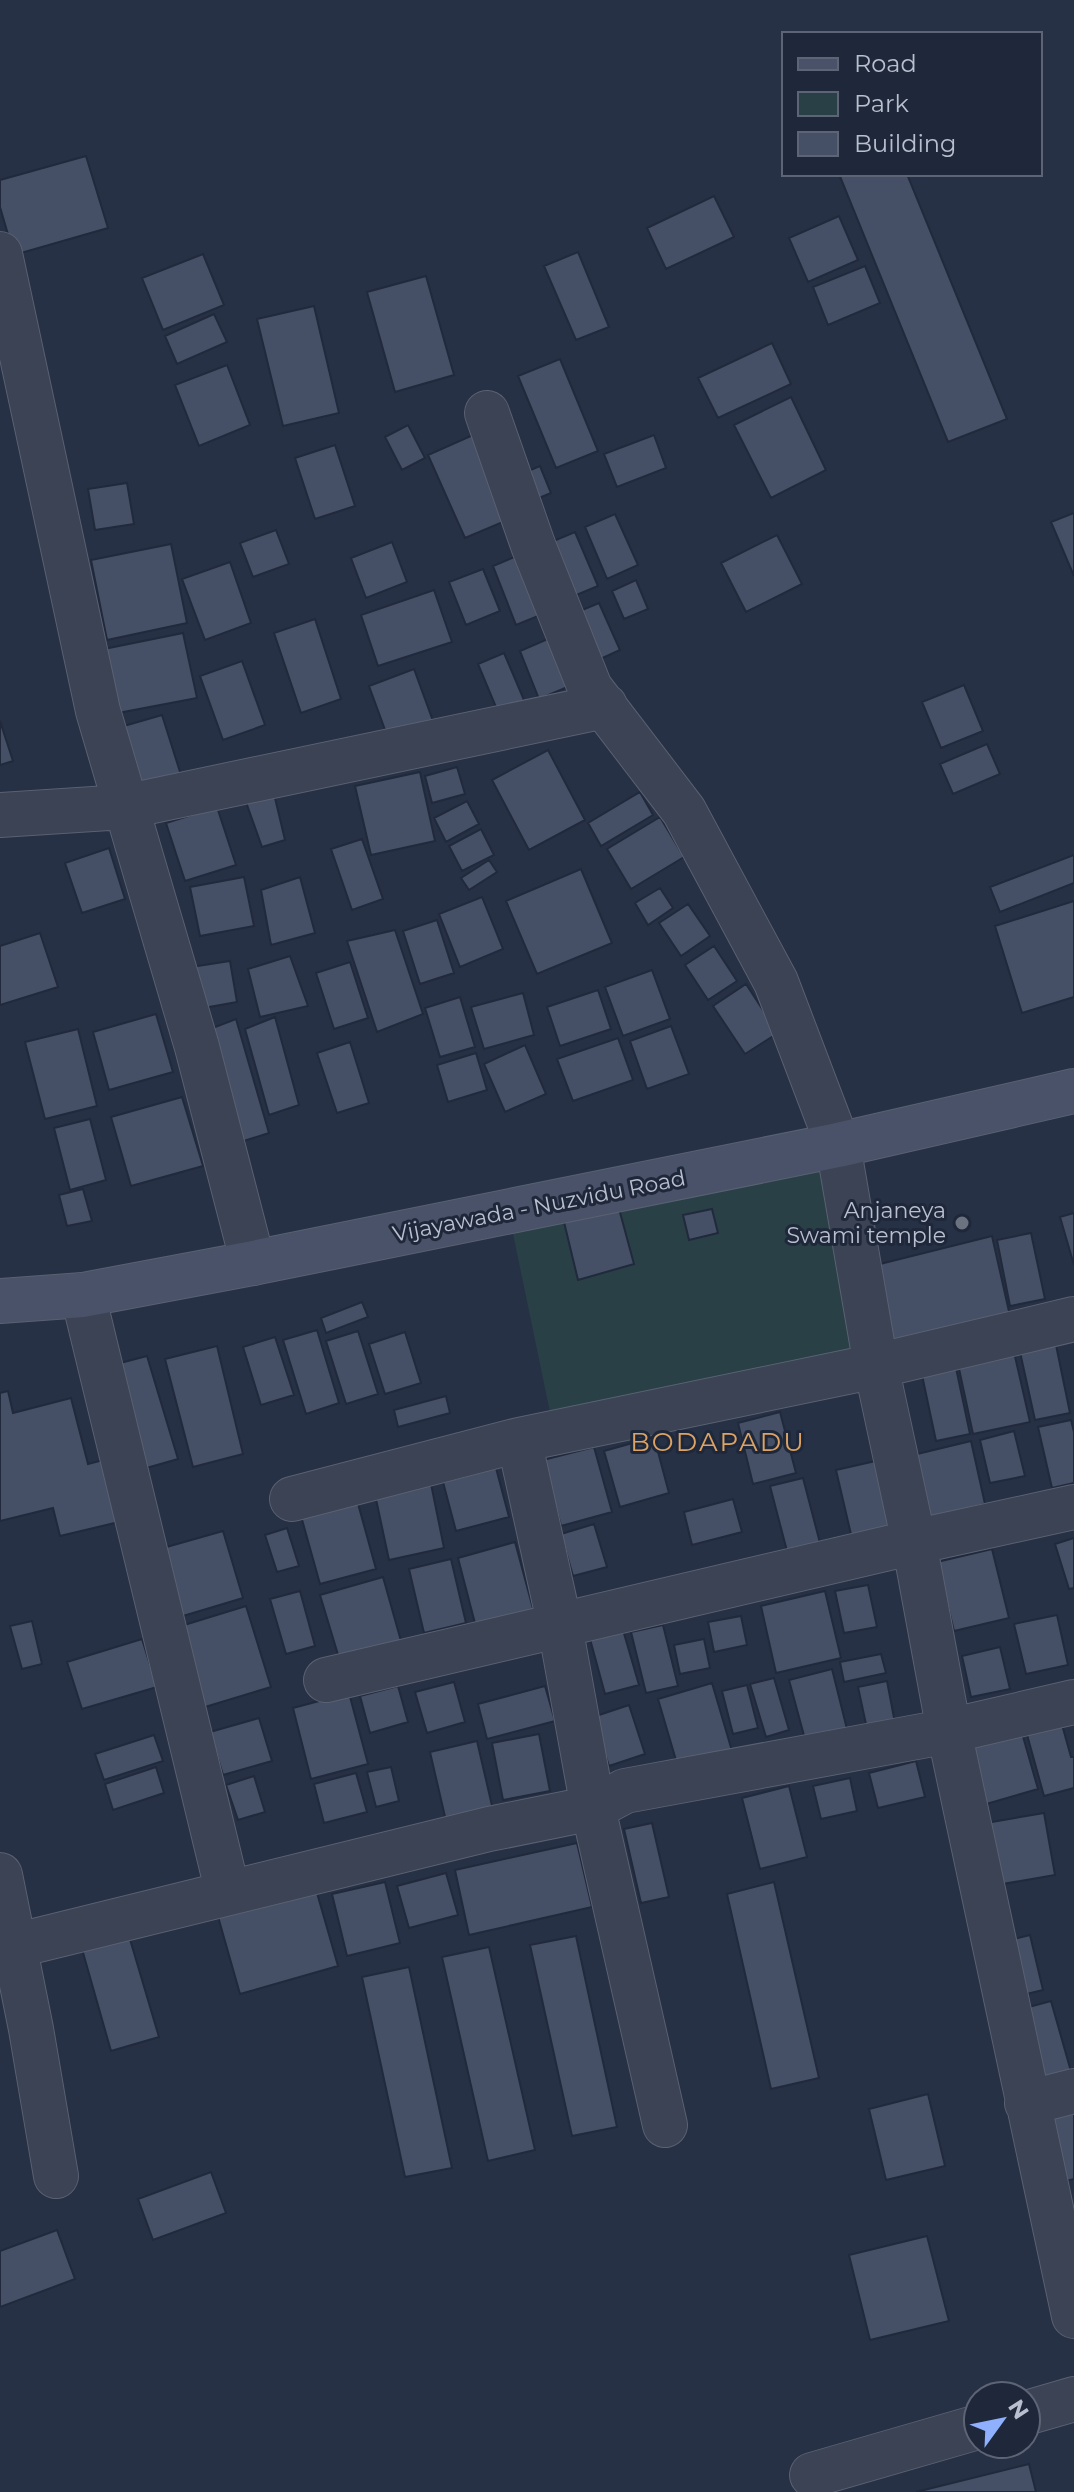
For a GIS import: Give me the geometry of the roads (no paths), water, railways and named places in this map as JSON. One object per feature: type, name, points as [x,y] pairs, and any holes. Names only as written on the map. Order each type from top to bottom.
[{"type":"street","points":[[0,254],[98,711],[197,1047],[253,1263]]},
{"type":"street","points":[[487,413],[533,545],[590,688],[684,811],[743,919],[776,982],[838,1145],[876,1366],[914,1542],[949,1731],[1074,2316]]},
{"type":"street","points":[[0,815],[124,807],[605,706]]},
{"type":"street","name":"Vijayawada - Nuzvidu Road","points":[[0,1301],[83,1295],[253,1263],[838,1145],[1074,1091]]},
{"type":"street","points":[[83,1295],[228,1893]]},
{"type":"street","points":[[292,1499],[519,1440],[876,1366],[1074,1319]]},
{"type":"street","points":[[519,1440],[560,1626],[593,1808],[665,2125]]},
{"type":"street","points":[[326,1680],[1074,1507]]},
{"type":"street","points":[[14,1946],[489,1829],[593,1808],[625,1791],[949,1731],[1074,1702]]},
{"type":"street","points":[[0,1875],[56,2176]]},
{"type":"street","points":[[1027,2103],[1074,2091]]},
{"type":"street","points":[[1042,2408],[1074,2399]]},
{"type":"street","points":[[812,2475],[962,2432]]},
{"type":"place","name":"Anjaneya Swami temple","points":[[962,1223]]},
{"type":"district","name":"BODAPADU","points":[[718,1442]]}]
